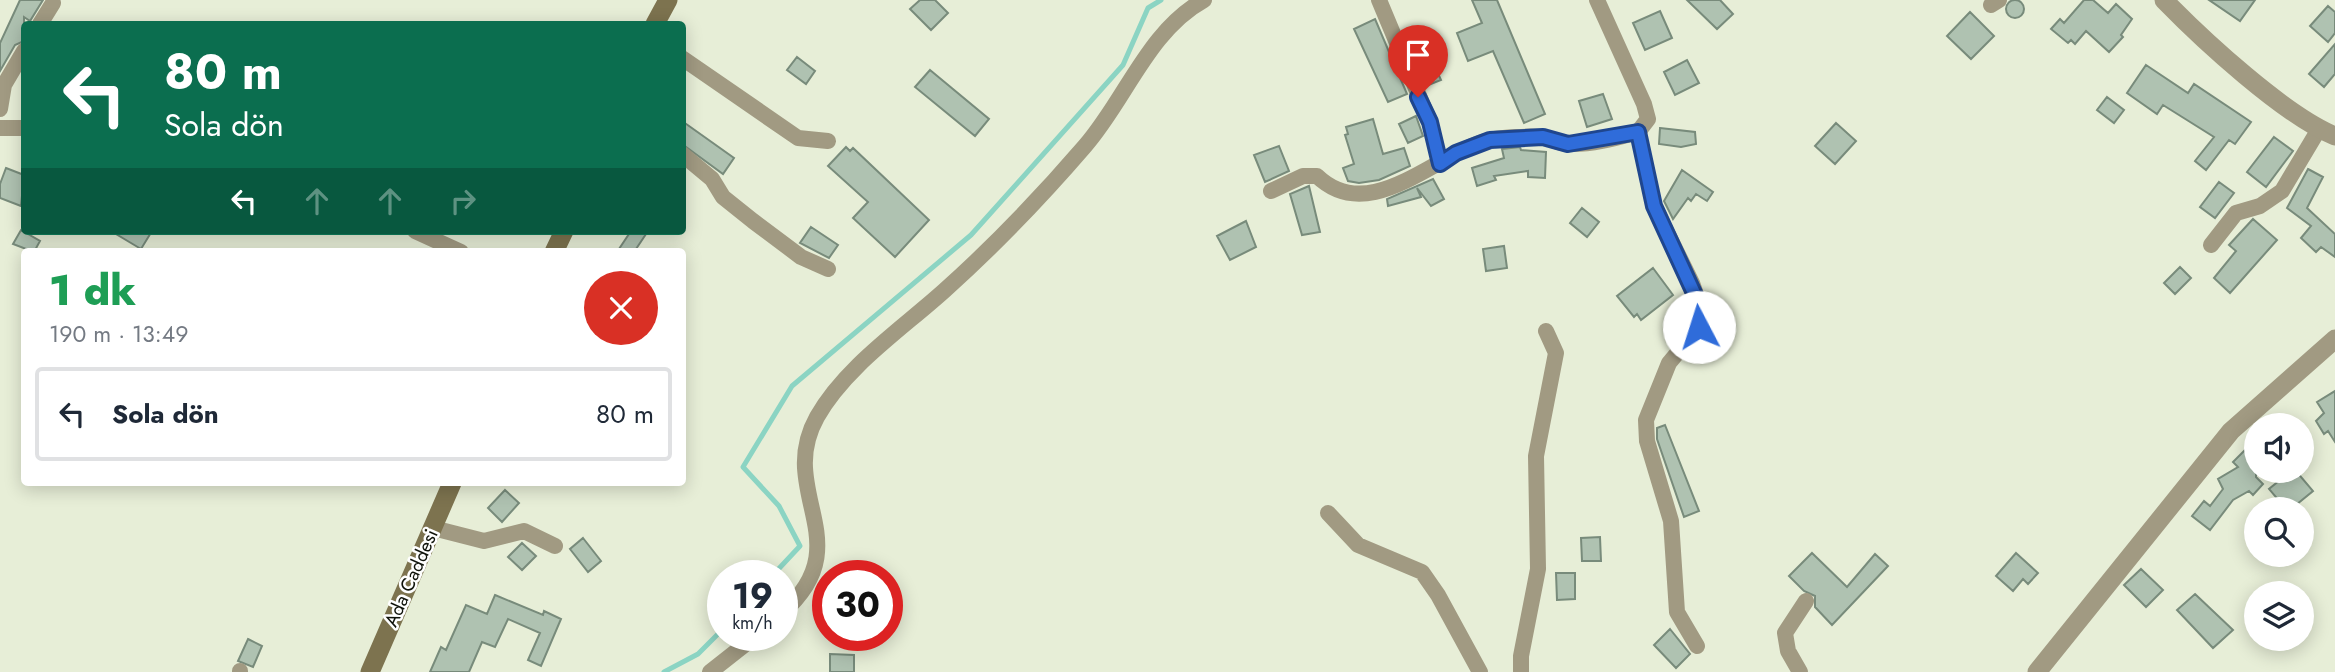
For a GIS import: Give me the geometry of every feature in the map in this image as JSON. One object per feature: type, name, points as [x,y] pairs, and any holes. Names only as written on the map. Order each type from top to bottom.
[{"type":"main road","points":[[657,21],[668,0]]},
{"type":"main road","name":"Ada Caddesi","points":[[370,672],[451,486]]},
{"type":"street","points":[[798,594],[811,579],[819,555],[818,533],[804,472],[805,454],[822,410],[833,394],[888,339],[946,290],[1042,194],[1108,118],[1167,27],[1184,11],[1204,0]]},
{"type":"street","points":[[1378,0],[1430,122],[1440,164]]},
{"type":"street","points":[[1271,191],[1303,176],[1317,176],[1329,187],[1364,194],[1400,183],[1440,164],[1456,153],[1490,140],[1543,137],[1568,144],[1638,132],[1648,119],[1644,104],[1597,0]]},
{"type":"street","points":[[2164,0],[2209,43],[2329,130],[2282,191],[2260,206],[2236,214],[2211,245]]},
{"type":"street","points":[[42,21],[53,3]]},
{"type":"street","points":[[0,109],[4,85],[21,56]]},
{"type":"street","points":[[686,61],[797,138],[828,141]]},
{"type":"street","points":[[0,128],[21,128]]},
{"type":"street","points":[[1638,132],[1654,206],[1700,306],[1699,327],[1669,363],[1646,420],[1647,441],[1671,521],[1677,612],[1697,646]]},
{"type":"street","points":[[686,157],[712,179],[723,197],[753,222],[801,257],[828,269]]},
{"type":"street","points":[[424,235],[452,248]]},
{"type":"street","points":[[1521,672],[1521,656],[1538,569],[1536,456],[1556,353],[1546,331]]},
{"type":"street","points":[[2037,672],[2231,431],[2335,339]]},
{"type":"street","points":[[1328,513],[1358,545],[1422,572],[1438,595],[1480,672]]},
{"type":"street","points":[[433,528],[484,541],[524,531],[555,546]]},
{"type":"street","points":[[1800,672],[1788,651],[1785,633],[1806,601]]},
{"type":"street","points":[[710,672],[737,651]]},
{"type":"building","points":[[20,0],[43,0],[30,21],[24,17],[24,21],[21,21],[21,42],[15,45],[0,71],[0,43]]},
{"type":"building","points":[[920,0],[935,0],[948,13],[931,30],[910,9]]},
{"type":"building","points":[[1472,0],[1497,0],[1545,114],[1524,123],[1493,51],[1468,61],[1457,33],[1482,23]]},
{"type":"building","points":[[1687,0],[1720,0],[1733,14],[1717,29]]},
{"type":"building","points":[[2015,0],[2021,3],[2024,9],[2021,15],[2015,18],[2009,15],[2006,9],[2009,3]]},
{"type":"building","points":[[2084,0],[2093,0],[2108,13],[2116,4],[2132,19],[2121,35],[2123,37],[2109,52],[2086,31],[2075,44],[2071,40],[2068,43],[2051,29],[2060,19],[2064,23]]},
{"type":"building","points":[[2209,0],[2255,0],[2240,21]]},
{"type":"building","points":[[2328,6],[2335,12],[2335,33],[2328,42],[2310,26]]},
{"type":"building","points":[[1660,11],[1672,38],[1645,50],[1633,23]]},
{"type":"building","points":[[1970,12],[1994,36],[1971,59],[1947,36]]},
{"type":"building","points":[[1375,19],[1407,94],[1388,102],[1354,29]]},
{"type":"building","points":[[1424,43],[1441,80],[1426,86],[1411,49]]},
{"type":"building","points":[[2335,44],[2335,74],[2324,87],[2309,74]]},
{"type":"building","points":[[797,57],[815,71],[806,84],[787,70]]},
{"type":"building","points":[[1687,60],[1699,83],[1675,95],[1664,72]]},
{"type":"building","points":[[2146,65],[2188,93],[2194,84],[2251,122],[2235,144],[2229,140],[2206,170],[2195,161],[2214,137],[2163,105],[2157,114],[2127,93]]},
{"type":"building","points":[[930,70],[989,119],[975,136],[915,87]]},
{"type":"building","points":[[1603,94],[1612,119],[1587,127],[1579,101]]},
{"type":"building","points":[[2107,97],[2124,110],[2114,123],[2097,110]]},
{"type":"building","points":[[1416,116],[1423,136],[1408,143],[1399,124]]},
{"type":"building","points":[[1373,119],[1383,154],[1404,148],[1410,166],[1379,180],[1359,183],[1348,181],[1343,168],[1354,164],[1345,135],[1348,134],[1346,127]]},
{"type":"building","points":[[1836,123],[1856,141],[1835,164],[1815,146]]},
{"type":"building","points":[[686,124],[734,158],[723,174],[686,147]]},
{"type":"building","points":[[1660,128],[1695,132],[1696,144],[1681,147],[1659,144]]},
{"type":"building","points":[[2274,137],[2293,151],[2266,187],[2247,172]]},
{"type":"building","points":[[1279,146],[1289,171],[1265,182],[1254,155]]},
{"type":"building","points":[[846,147],[850,151],[853,148],[929,220],[895,257],[853,218],[868,202],[828,166]]},
{"type":"building","points":[[1520,147],[1521,150],[1546,152],[1545,178],[1528,177],[1528,171],[1494,176],[1496,180],[1477,186],[1472,168],[1504,158],[1502,149]]},
{"type":"building","points":[[6,168],[21,174],[21,206],[0,198],[0,184]]},
{"type":"building","points":[[2308,169],[2323,177],[2307,208],[2335,234],[2335,257],[2321,247],[2316,252],[2301,238],[2311,226],[2287,208]]},
{"type":"building","points":[[1682,170],[1713,192],[1707,201],[1696,194],[1691,201],[1688,198],[1673,219],[1664,201]]},
{"type":"building","points":[[1433,179],[1444,199],[1431,206],[1417,188],[1421,197],[1388,206],[1387,199]]},
{"type":"building","points":[[2219,182],[2234,193],[2215,218],[2200,207]]},
{"type":"building","points":[[1309,186],[1320,232],[1302,235],[1290,194]]},
{"type":"building","points":[[1582,208],[1599,222],[1587,237],[1570,223]]},
{"type":"building","points":[[2253,219],[2277,240],[2230,293],[2214,278],[2236,251],[2229,245]]},
{"type":"building","points":[[1246,221],[1256,247],[1230,260],[1217,236]]},
{"type":"building","points":[[811,227],[838,245],[829,258],[800,243]]},
{"type":"building","points":[[21,230],[21,235],[30,235],[40,241],[36,248],[24,248],[13,244]]},
{"type":"building","points":[[118,235],[150,235],[139,248]]},
{"type":"building","points":[[628,235],[645,235],[637,248],[620,248]]},
{"type":"building","points":[[1504,246],[1507,268],[1486,271],[1483,249]]},
{"type":"building","points":[[2180,267],[2191,278],[2175,294],[2164,283]]},
{"type":"building","points":[[1653,268],[1673,295],[1641,320],[1637,314],[1634,317],[1617,296]]},
{"type":"building","points":[[2335,391],[2335,442],[2328,431],[2324,434],[2316,421],[2324,413],[2317,402]]},
{"type":"building","points":[[1665,425],[1699,511],[1684,517],[1657,439],[1657,428]]},
{"type":"building","points":[[2244,451],[2244,483],[2263,484],[2253,495],[2249,491],[2233,500],[2210,530],[2192,516],[2204,501],[2210,506],[2223,489],[2218,479],[2238,467],[2233,462]]},
{"type":"building","points":[[2276,483],[2306,483],[2313,491],[2306,497],[2276,497],[2269,489]]},
{"type":"building","points":[[505,490],[519,503],[502,522],[488,508]]},
{"type":"building","points":[[1600,537],[1601,561],[1582,561],[1581,538]]},
{"type":"building","points":[[583,538],[601,561],[588,572],[570,549]]},
{"type":"building","points":[[522,543],[536,556],[522,570],[508,557]]},
{"type":"building","points":[[1812,553],[1847,587],[1875,554],[1888,566],[1832,625],[1815,607],[1815,596],[1804,591],[1789,576]]},
{"type":"building","points":[[2016,553],[2038,573],[2028,584],[2023,579],[2013,591],[1996,576]]},
{"type":"building","points":[[2141,569],[2163,590],[2146,607],[2124,585]]},
{"type":"building","points":[[1556,573],[1575,573],[1575,599],[1557,600]]},
{"type":"building","points":[[2195,594],[2233,630],[2213,648],[2177,610]]},
{"type":"building","points":[[495,595],[543,615],[544,611],[561,619],[541,666],[528,660],[540,633],[508,619],[495,647],[482,642],[469,672],[430,672],[441,647],[446,650],[466,605],[487,614]]},
{"type":"building","points":[[1670,629],[1690,654],[1676,668],[1654,645]]},
{"type":"building","points":[[248,639],[262,646],[253,667],[238,661]]},
{"type":"building","points":[[830,654],[854,655],[854,672],[830,672]]},
{"type":"waterway","points":[[787,560],[800,546],[779,506],[743,467],[792,386],[971,235],[1123,65],[1148,8],[1161,0]]},
{"type":"waterway","points":[[664,672],[698,654],[707,645]]},
{"type":"route","points":[[1418,97],[1430,122],[1440,164],[1456,153],[1490,140],[1543,137],[1568,144],[1601,141],[1638,132],[1654,206],[1692,283],[1700,306],[1699,327]]}]
